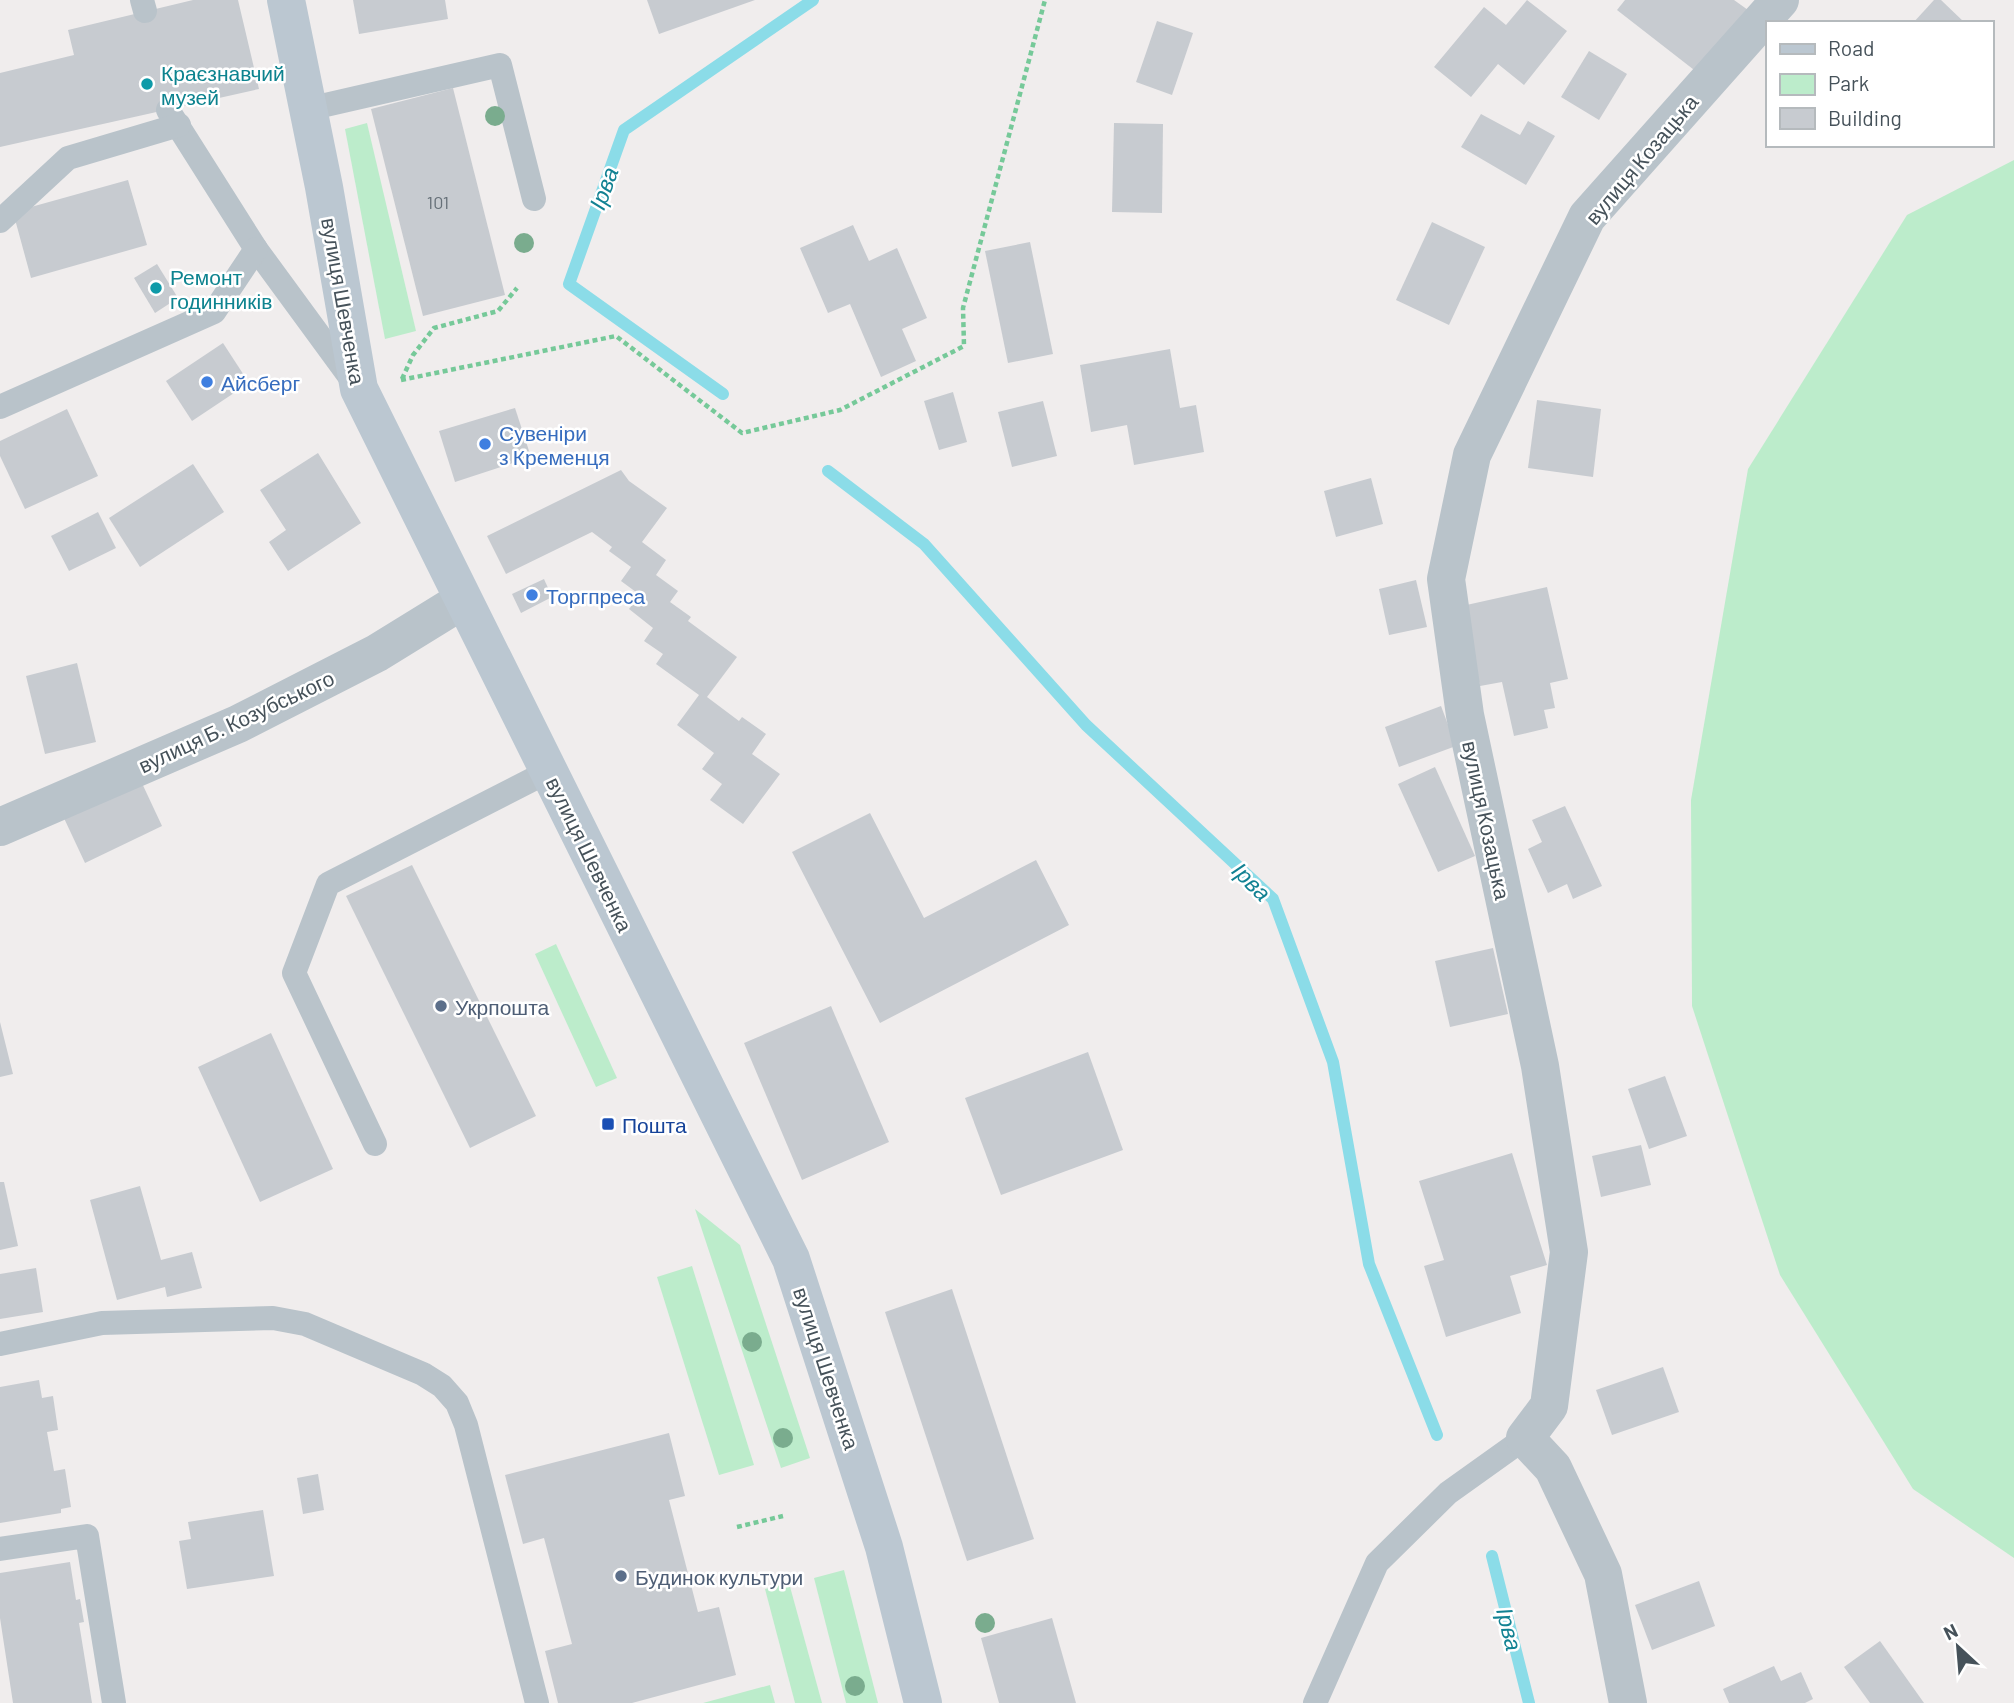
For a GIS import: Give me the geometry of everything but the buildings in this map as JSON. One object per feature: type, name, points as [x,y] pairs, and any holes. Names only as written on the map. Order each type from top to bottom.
[{"type":"main road","name":"вулиця Шевченка","points":[[286,0],[324,187],[359,389],[791,1259],[884,1547],[923,1703]]},
{"type":"street","name":"вулиця Козацька","points":[[1525,1438],[1549,1406],[1569,1252],[1540,1066],[1465,715],[1446,579],[1472,455],[1587,217],[1780,0]]},
{"type":"street","name":"вулиця Б. Козубського","points":[[0,827],[238,724],[377,653],[463,600]]},
{"type":"street","points":[[1525,1438],[1553,1468],[1603,1574],[1628,1703]]},
{"type":"lane","points":[[308,109],[500,65],[534,199]]},
{"type":"lane","points":[[0,221],[68,158],[174,118],[256,249],[359,389]]},
{"type":"lane","points":[[0,407],[214,312],[256,249]]},
{"type":"lane","points":[[375,1144],[294,973],[328,884],[549,771]]},
{"type":"lane","points":[[0,1344],[102,1323],[273,1318],[305,1324],[423,1374],[442,1386],[457,1403],[466,1425],[537,1703]]},
{"type":"lane","points":[[1315,1703],[1377,1563],[1448,1493],[1525,1438]]},
{"type":"lane","points":[[0,1549],[88,1536],[114,1703]]},
{"type":"path","points":[[359,389],[616,336],[742,433],[840,410],[964,346],[963,308],[1045,0]]},
{"type":"path","points":[[402,380],[412,355],[434,328],[498,311],[517,288]]},
{"type":"path","points":[[737,1527],[783,1516]]},
{"type":"green space","points":[[367,123],[416,331],[385,339],[345,129]]},
{"type":"green space","points":[[2014,160],[2014,1558],[1913,1489],[1780,1275],[1692,1006],[1691,800],[1748,469],[1907,215]]},
{"type":"green space","points":[[556,944],[617,1078],[596,1087],[535,954]]},
{"type":"green space","points":[[695,1209],[740,1245],[810,1458],[781,1468]]},
{"type":"green space","points":[[692,1266],[754,1465],[719,1475],[657,1277]]},
{"type":"green space","points":[[844,1570],[878,1703],[846,1703],[814,1578]]},
{"type":"green space","points":[[789,1583],[822,1703],[795,1703],[765,1589]]},
{"type":"green space","points":[[770,1685],[775,1703],[703,1703]]},
{"type":"waterway","name":"Ірва","points":[[723,394],[569,284],[624,130],[813,0]]},
{"type":"waterway","name":"Ірва","points":[[828,471],[924,544],[1086,725],[1273,899],[1333,1062],[1369,1264],[1437,1435]]},
{"type":"waterway","name":"Ірва","points":[[1492,1556],[1529,1703]]},
{"type":"place","name":"Краєзнавчий музей","points":[[147,84]]},
{"type":"place","name":"Ремонт годинників","points":[[156,288]]},
{"type":"place","name":"Айсберг","points":[[207,382]]},
{"type":"place","name":"Сувеніри з Кременця","points":[[485,444]]},
{"type":"place","name":"Торгпреса","points":[[532,595]]},
{"type":"place","name":"Укрпошта","points":[[441,1006]]},
{"type":"place","name":"Пошта","points":[[608,1124]]},
{"type":"place","name":"Будинок культури","points":[[621,1576]]}]
